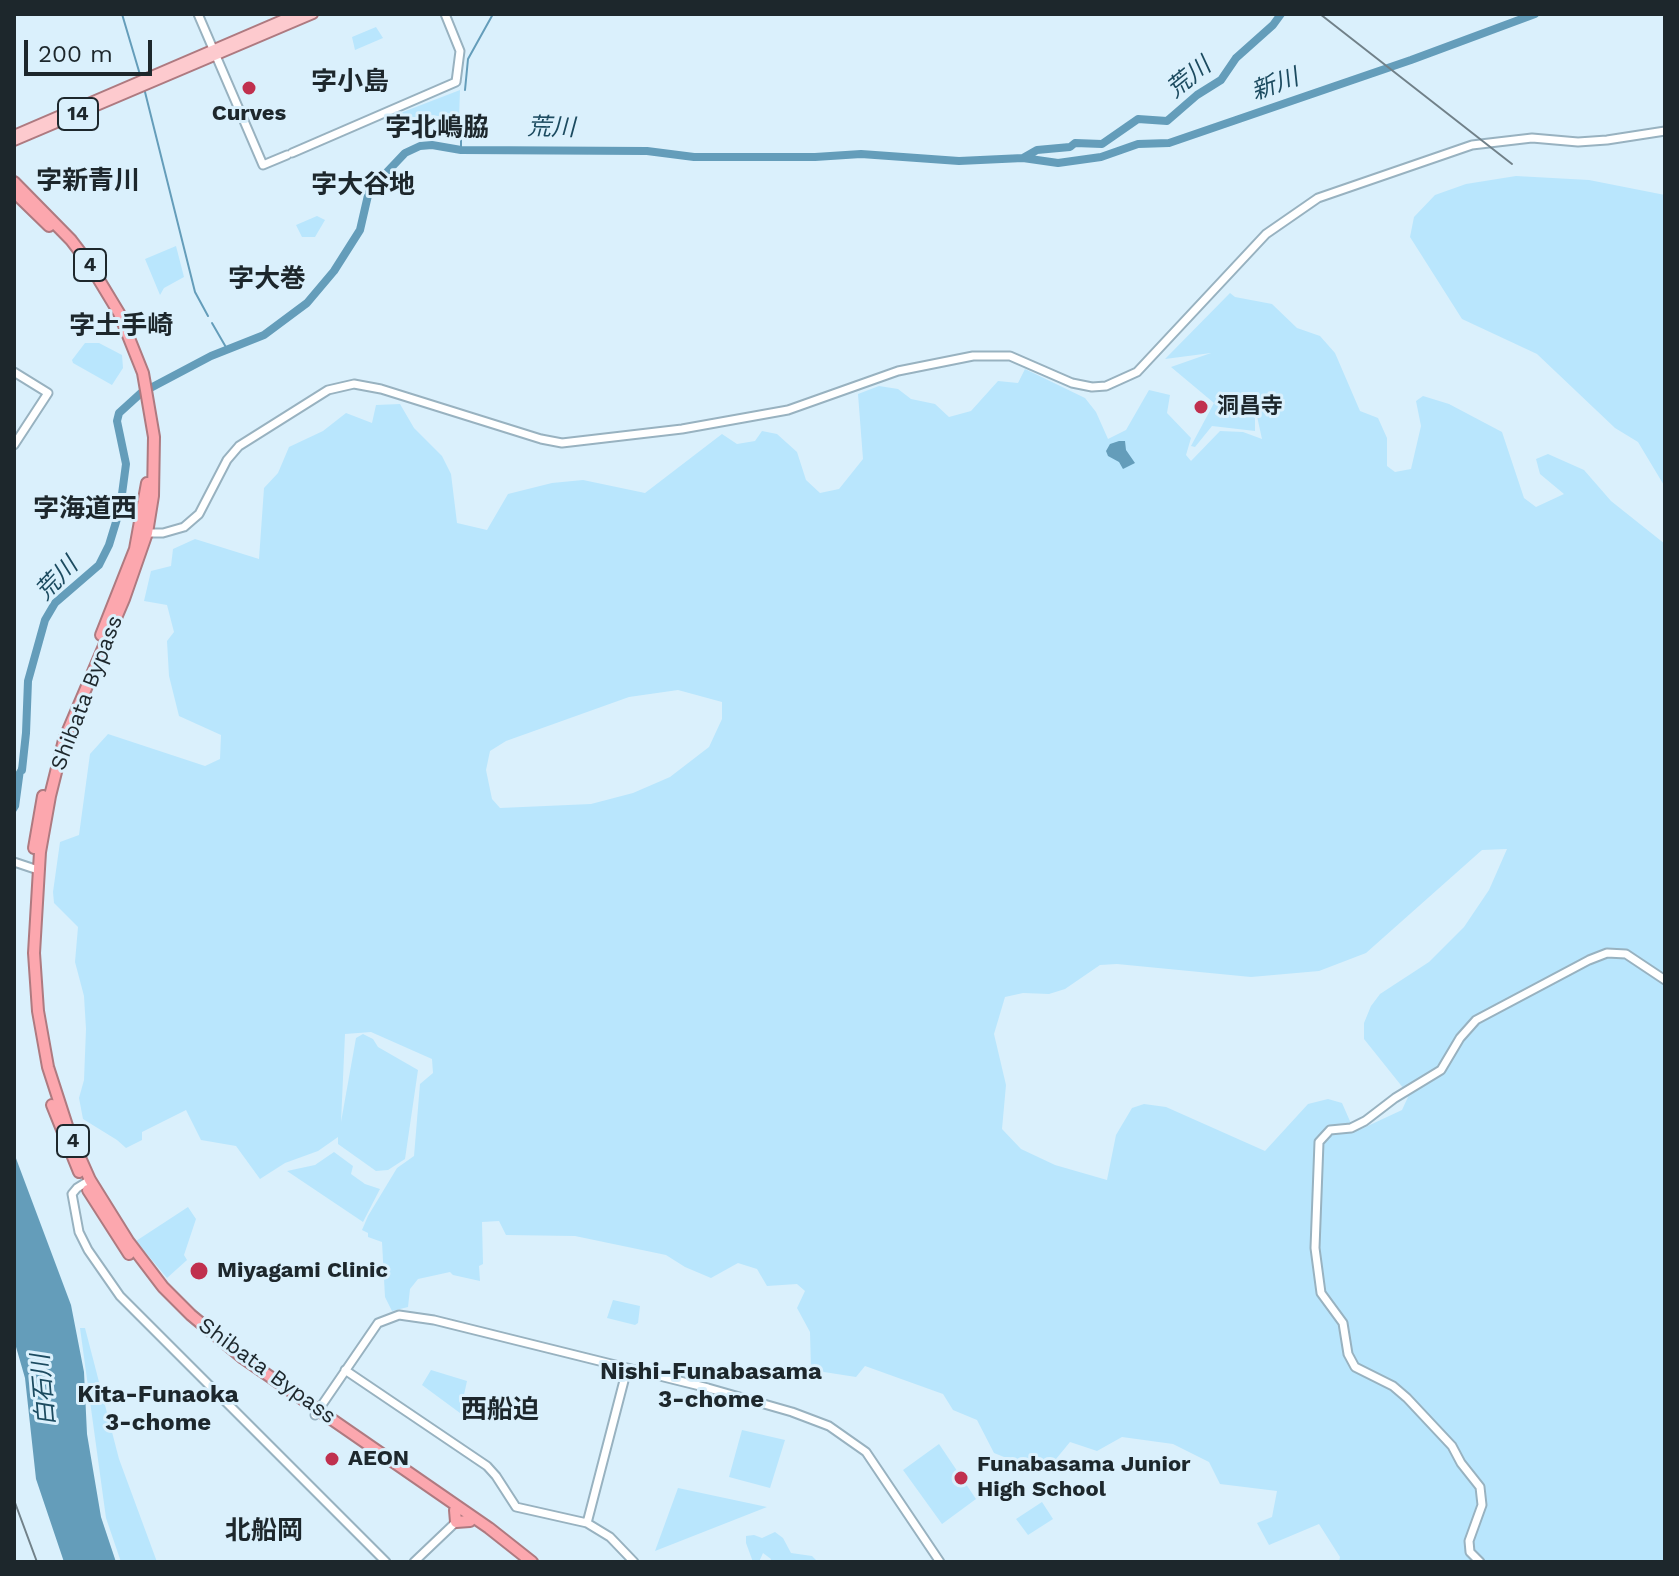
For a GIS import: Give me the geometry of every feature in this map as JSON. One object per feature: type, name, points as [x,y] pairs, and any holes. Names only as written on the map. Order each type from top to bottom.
[{"type":"highway","name":"Shibata Bypass","points":[[14,182],[38,204],[90,265],[119,313],[151,411],[155,453],[153,496],[124,599],[64,740],[35,869],[28,953],[34,1025],[51,1100],[88,1182],[122,1245],[175,1307],[225,1351],[489,1528],[532,1562]]},
{"type":"highway","name":"Shibata Bypass","points":[[14,192],[63,241],[95,282],[138,367],[146,417],[149,466],[143,532]]},
{"type":"highway","name":"Shibata Bypass","points":[[316,1412],[455,1516],[470,1521],[522,1562]]},
{"type":"main road","name":"14","points":[[14,141],[296,14]]},
{"type":"main road","name":"14","points":[[215,52],[313,14]]},
{"type":"main road","name":"14","points":[[14,135],[143,83]]},
{"type":"street","points":[[198,14],[263,165],[456,82],[460,51],[445,14]]},
{"type":"street","points":[[143,532],[174,531],[193,521],[227,460],[239,446],[328,390],[340,386],[354,384],[373,387],[562,443],[584,443],[682,429],[788,410],[915,365],[973,356],[1010,356],[1072,383],[1106,386],[1137,372],[1266,234],[1318,198],[1449,150],[1472,145],[1532,138],[1578,142],[1607,140],[1665,131]]},
{"type":"street","points":[[14,372],[48,393],[14,445]]},
{"type":"street","points":[[16,863],[35,869]]},
{"type":"street","points":[[1480,1562],[1470,1552],[1469,1541],[1482,1505],[1480,1487],[1452,1446],[1407,1398],[1393,1386],[1355,1367],[1348,1354],[1343,1323],[1321,1293],[1315,1248],[1319,1142],[1330,1130],[1351,1128],[1365,1121],[1441,1070],[1460,1038],[1476,1020],[1589,960],[1607,953],[1626,954],[1665,980]]},
{"type":"street","points":[[88,1182],[75,1190],[72,1197],[79,1232],[120,1296],[386,1562]]},
{"type":"street","points":[[316,1412],[378,1323],[389,1316],[405,1314],[708,1388],[792,1412],[842,1433],[866,1452],[940,1562]]},
{"type":"street","points":[[587,1523],[627,1369]]},
{"type":"street","points":[[345,1370],[475,1457],[496,1476],[516,1507],[587,1523],[610,1537],[634,1562]]},
{"type":"street","points":[[414,1562],[455,1516]]},
{"type":"shaded area","points":[[376,27],[383,38],[355,50],[352,37]]},
{"type":"shaded area","points":[[460,90],[459,119],[424,114],[398,136],[390,117]]},
{"type":"shaded area","points":[[1516,176],[1589,180],[1665,195],[1665,487],[1638,442],[1615,428],[1537,354],[1462,319],[1410,237],[1414,217],[1435,195],[1466,184]]},
{"type":"shaded area","points":[[317,216],[325,220],[315,237],[302,237],[296,225]]},
{"type":"shaded area","points":[[176,246],[184,277],[164,288],[160,295],[145,259]]},
{"type":"shaded area","points":[[1230,293],[1235,297],[1272,304],[1297,328],[1320,336],[1335,353],[1360,411],[1378,418],[1387,438],[1387,466],[1395,472],[1411,469],[1421,426],[1416,401],[1423,396],[1449,404],[1502,432],[1524,498],[1536,507],[1564,494],[1540,474],[1536,459],[1548,454],[1584,470],[1611,501],[1665,544],[1665,1562],[1339,1562],[1340,1557],[1319,1524],[1269,1545],[1257,1523],[1272,1517],[1277,1491],[1220,1484],[1209,1462],[1173,1444],[1122,1437],[1097,1451],[1070,1442],[1056,1459],[1034,1469],[994,1453],[977,1420],[953,1410],[943,1394],[865,1366],[856,1377],[811,1370],[810,1332],[797,1308],[805,1291],[797,1284],[767,1286],[757,1269],[738,1263],[711,1278],[666,1255],[575,1236],[506,1235],[499,1221],[482,1222],[483,1264],[479,1266],[480,1281],[450,1272],[418,1279],[410,1289],[408,1307],[392,1311],[385,1297],[382,1242],[368,1237],[368,1233],[362,1230],[397,1168],[414,1156],[420,1084],[433,1073],[432,1059],[371,1032],[345,1034],[341,1122],[356,1038],[363,1034],[373,1039],[378,1047],[418,1070],[405,1159],[388,1170],[376,1171],[338,1144],[338,1137],[318,1151],[285,1163],[260,1179],[236,1146],[201,1140],[186,1110],[142,1132],[142,1140],[126,1148],[83,1119],[79,1098],[84,1080],[84,996],[75,962],[78,927],[54,903],[60,842],[79,835],[90,754],[108,734],[205,766],[220,759],[221,735],[179,716],[169,676],[167,641],[174,632],[167,605],[144,601],[151,571],[171,566],[173,549],[195,539],[259,559],[264,488],[278,473],[289,447],[323,431],[346,413],[372,423],[376,405],[400,404],[414,428],[442,456],[451,474],[457,523],[487,530],[508,494],[552,483],[583,480],[645,493],[722,434],[737,444],[755,441],[762,431],[777,434],[797,452],[806,480],[820,493],[839,489],[863,459],[858,394],[879,386],[898,389],[911,399],[935,404],[949,417],[971,411],[998,381],[1018,383],[1025,369],[1085,398],[1096,412],[1108,439],[1126,430],[1149,390],[1170,395],[1167,413],[1191,438],[1186,455],[1191,461],[1220,431],[1243,432],[1262,439],[1255,407],[1255,431],[1212,426],[1195,447],[1191,446],[1214,403],[1171,367],[1211,353],[1165,359]],"holes":[[[678,690],[722,702],[722,719],[709,747],[670,777],[633,793],[591,804],[500,808],[492,799],[486,770],[490,751],[506,741],[629,697]],[[1507,849],[1489,890],[1464,927],[1429,962],[1380,994],[1364,1023],[1364,1039],[1408,1097],[1402,1110],[1359,1130],[1353,1128],[1342,1103],[1328,1099],[1308,1104],[1265,1151],[1166,1107],[1144,1104],[1132,1108],[1116,1135],[1107,1180],[1055,1165],[1021,1149],[1002,1129],[1006,1085],[994,1034],[1005,997],[1023,993],[1049,994],[1065,989],[1100,965],[1251,977],[1319,971],[1366,953],[1482,850]]]},
{"type":"shaded area","points":[[85,343],[99,343],[122,355],[123,368],[112,385],[73,363],[72,360]]},
{"type":"shaded area","points":[[334,1152],[353,1166],[351,1174],[365,1184],[380,1189],[363,1222],[287,1171],[315,1165]]},
{"type":"shaded area","points":[[188,1207],[196,1219],[184,1255],[187,1260],[167,1278],[136,1241]]},
{"type":"shaded area","points":[[613,1300],[640,1306],[638,1323],[635,1325],[607,1318]]},
{"type":"shaded area","points":[[80,1328],[85,1328],[119,1459],[157,1562],[121,1562],[106,1518]]},
{"type":"shaded area","points":[[431,1370],[467,1381],[460,1413],[422,1385]]},
{"type":"shaded area","points":[[742,1430],[785,1440],[770,1488],[729,1477]]},
{"type":"shaded area","points":[[939,1444],[976,1499],[942,1524],[903,1470]]},
{"type":"shaded area","points":[[678,1488],[767,1507],[655,1551]]},
{"type":"shaded area","points":[[1042,1502],[1053,1519],[1028,1535],[1016,1519]]},
{"type":"shaded area","points":[[775,1532],[783,1538],[791,1553],[812,1556],[818,1562],[770,1562],[771,1559],[763,1553],[759,1562],[753,1562],[746,1536],[762,1538]]},
{"type":"water","points":[[1125,441],[1126,450],[1135,463],[1123,469],[1106,451],[1110,444]]},
{"type":"water","points":[[26,755],[19,807],[14,815],[14,775]]},
{"type":"water","name":"白石川","points":[[14,1153],[71,1305],[84,1372],[87,1434],[101,1517],[116,1562],[64,1562],[36,1479],[25,1378],[14,1340]]},
{"type":"waterway","points":[[122,14],[141,78]]},
{"type":"waterway","points":[[465,90],[468,59],[493,14]]},
{"type":"waterway","name":"荒川","points":[[22,770],[28,681],[45,620],[55,603],[99,565],[120,509],[126,464],[117,421],[119,413],[141,393],[211,356],[264,335],[307,303],[334,271],[360,230],[369,191],[405,153],[420,146],[432,145],[461,150],[647,151],[694,157],[861,154],[959,161],[1023,158],[1037,150],[1070,147],[1075,143],[1102,144],[1138,119],[1167,121],[1197,95],[1221,80],[1236,58],[1281,14]]},
{"type":"waterway","name":"新川","points":[[1023,158],[1058,163],[1101,157],[1138,144],[1169,143],[1535,14]]},
{"type":"waterway","points":[[144,88],[195,292],[208,316]]},
{"type":"waterway","points":[[461,127],[461,150]]},
{"type":"waterway","points":[[212,323],[227,349]]},
{"type":"railway","points":[[1320,14],[1512,164]]},
{"type":"railway","points":[[14,1500],[37,1562]]},
{"type":"place","name":"Curves","points":[[249,88]]},
{"type":"place","name":"洞昌寺","points":[[1201,407]]},
{"type":"place","name":"Miyagami Clinic","points":[[199,1271]]},
{"type":"place","name":"AEON","points":[[332,1459]]},
{"type":"place","name":"Funabasama Junior High School","points":[[961,1478]]},
{"type":"district","name":"字小島","points":[[350,82]]},
{"type":"district","name":"字北嶋脇","points":[[437,128]]},
{"type":"district","name":"字新青川","points":[[88,181]]},
{"type":"district","name":"字大谷地","points":[[363,185]]},
{"type":"district","name":"字大巻","points":[[267,279]]},
{"type":"district","name":"字土手崎","points":[[121,326]]},
{"type":"district","name":"字海道西","points":[[85,509]]},
{"type":"district","name":"Nishi-Funabasama 3-chome","points":[[711,1386]]},
{"type":"district","name":"Kita-Funaoka 3-chome","points":[[158,1409]]},
{"type":"district","name":"西船迫","points":[[500,1410]]},
{"type":"district","name":"北船岡","points":[[264,1531]]}]
